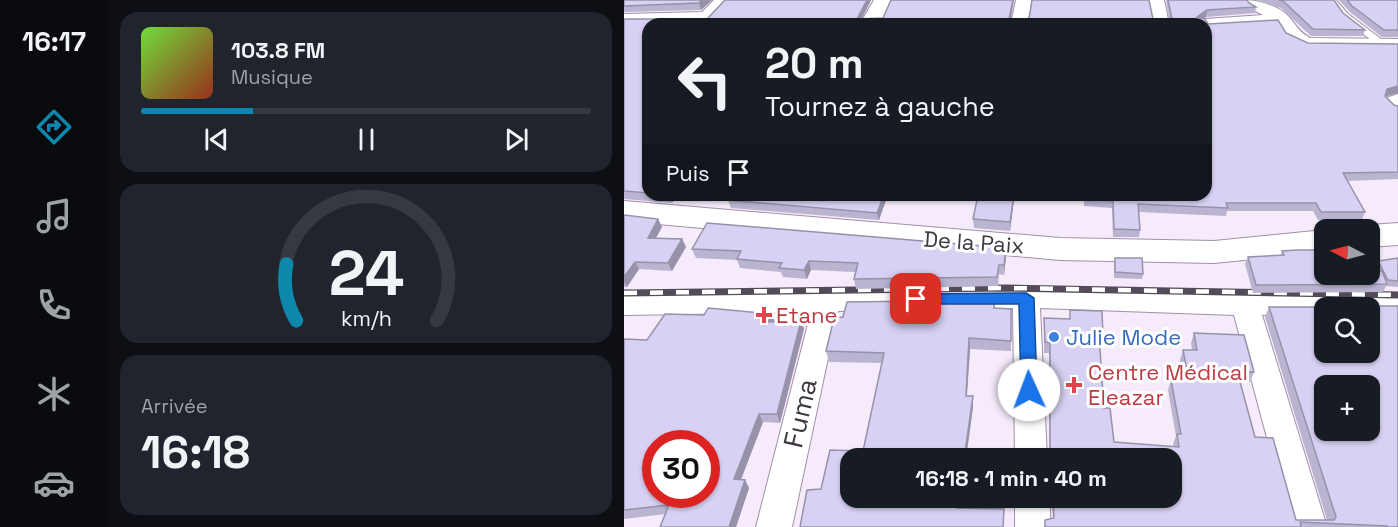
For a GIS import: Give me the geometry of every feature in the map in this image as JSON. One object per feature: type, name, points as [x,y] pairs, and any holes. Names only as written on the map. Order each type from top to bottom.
[{"type":"street","points":[[705,18],[723,0]]},
{"type":"street","points":[[874,18],[885,0]]},
{"type":"street","points":[[1020,18],[1024,0]]},
{"type":"street","points":[[1156,0],[1160,18]]},
{"type":"street","points":[[1252,0],[1255,5],[1282,19],[1291,34],[1306,43],[1390,44]]},
{"type":"street","points":[[624,19],[642,19]]},
{"type":"street","points":[[1212,24],[1282,19]]},
{"type":"street","points":[[1398,100],[1393,102],[1398,106]]},
{"type":"street","name":"De la Paix","points":[[624,211],[1060,249],[1214,252],[1314,242]]},
{"type":"street","points":[[1380,235],[1398,234]]},
{"type":"street","points":[[1026,298],[1031,448]]},
{"type":"street","points":[[624,305],[1026,298],[1245,305],[1398,304]]},
{"type":"street","name":"Fuma","points":[[774,527],[827,300]]},
{"type":"street","points":[[1245,305],[1309,527]]},
{"type":"street","points":[[1032,508],[1033,527]]},
{"type":"lane","points":[[1332,0],[1345,16],[1390,44]]},
{"type":"building","points":[[624,0],[702,0],[699,3],[624,6]]},
{"type":"building","points":[[725,0],[867,0],[858,18],[708,18]]},
{"type":"building","points":[[891,0],[1013,0],[1009,18],[883,18]]},
{"type":"building","points":[[1032,0],[1149,0],[1153,18],[1029,18]]},
{"type":"building","points":[[1168,0],[1247,0],[1256,7],[1207,10],[1197,17],[1201,18],[1172,18]]},
{"type":"building","points":[[1279,0],[1334,0],[1343,13],[1365,30],[1313,29],[1283,1]]},
{"type":"building","points":[[1347,0],[1398,0],[1398,30],[1384,30]]},
{"type":"building","points":[[624,19],[642,19],[642,192],[624,191]]},
{"type":"building","points":[[1278,20],[1286,33],[1308,43],[1398,44],[1398,86],[1387,89],[1385,96],[1398,106],[1398,172],[1343,173],[1365,212],[1321,212],[1316,203],[1226,203],[1228,208],[1138,204],[1140,230],[1114,229],[1113,201],[1212,201],[1212,24]]},
{"type":"building","points":[[739,201],[882,201],[877,213]]},
{"type":"building","points":[[977,201],[1013,201],[1010,222],[973,219]]},
{"type":"building","points":[[624,215],[658,219],[648,238],[682,239],[668,263],[635,262],[624,277]]},
{"type":"building","points":[[707,223],[1006,248],[1004,265],[999,265],[997,277],[854,279],[858,263],[809,261],[804,270],[779,268],[782,263],[737,259],[741,251],[692,249]]},
{"type":"building","points":[[1314,250],[1314,285],[1256,285],[1248,257],[1284,255],[1282,251]]},
{"type":"building","points":[[1115,258],[1142,258],[1143,274],[1115,272]]},
{"type":"building","points":[[1398,258],[1398,281],[1388,280],[1380,261]]},
{"type":"building","points":[[1380,271],[1382,271],[1387,284],[1380,284]]},
{"type":"building","points":[[994,300],[994,308],[1011,309],[1011,341],[969,338],[966,396],[973,396],[966,448],[864,448],[884,353],[826,351],[834,318],[843,317],[847,302]]},
{"type":"building","points":[[1380,306],[1398,306],[1398,527],[1300,522],[1301,527],[1045,527],[1045,520],[1054,518],[1054,508],[1182,508],[1182,448],[1050,448],[1050,343],[1045,342],[1044,318],[1070,319],[1070,310],[1102,311],[1103,336],[1099,335],[1104,408],[1110,408],[1114,442],[1179,447],[1177,434],[1181,434],[1171,380],[1189,380],[1183,350],[1197,350],[1194,333],[1244,335],[1254,372],[1237,371],[1255,437],[1273,438],[1296,520],[1334,520],[1336,517],[1269,307],[1314,307],[1314,363],[1380,363]]},
{"type":"building","points":[[708,308],[772,314],[768,322],[801,321],[777,414],[759,414],[734,479],[745,480],[729,527],[660,527],[668,508],[720,508],[720,430],[642,430],[642,508],[624,510],[624,339],[647,340],[665,314],[704,315]]},
{"type":"building","points":[[830,450],[840,450],[840,508],[1004,509],[1003,527],[800,527],[807,490],[821,489]]},
{"type":"railway","points":[[624,293],[1006,288],[1398,295]]},
{"type":"place","name":"Etane","points":[[764,315]]},
{"type":"place","name":"Julie Mode","points":[[1054,337]]},
{"type":"place","name":"Centre Médical Eleazar","points":[[1074,385]]},
{"type":"route","points":[[916,299],[1026,298],[1029,390]]}]
